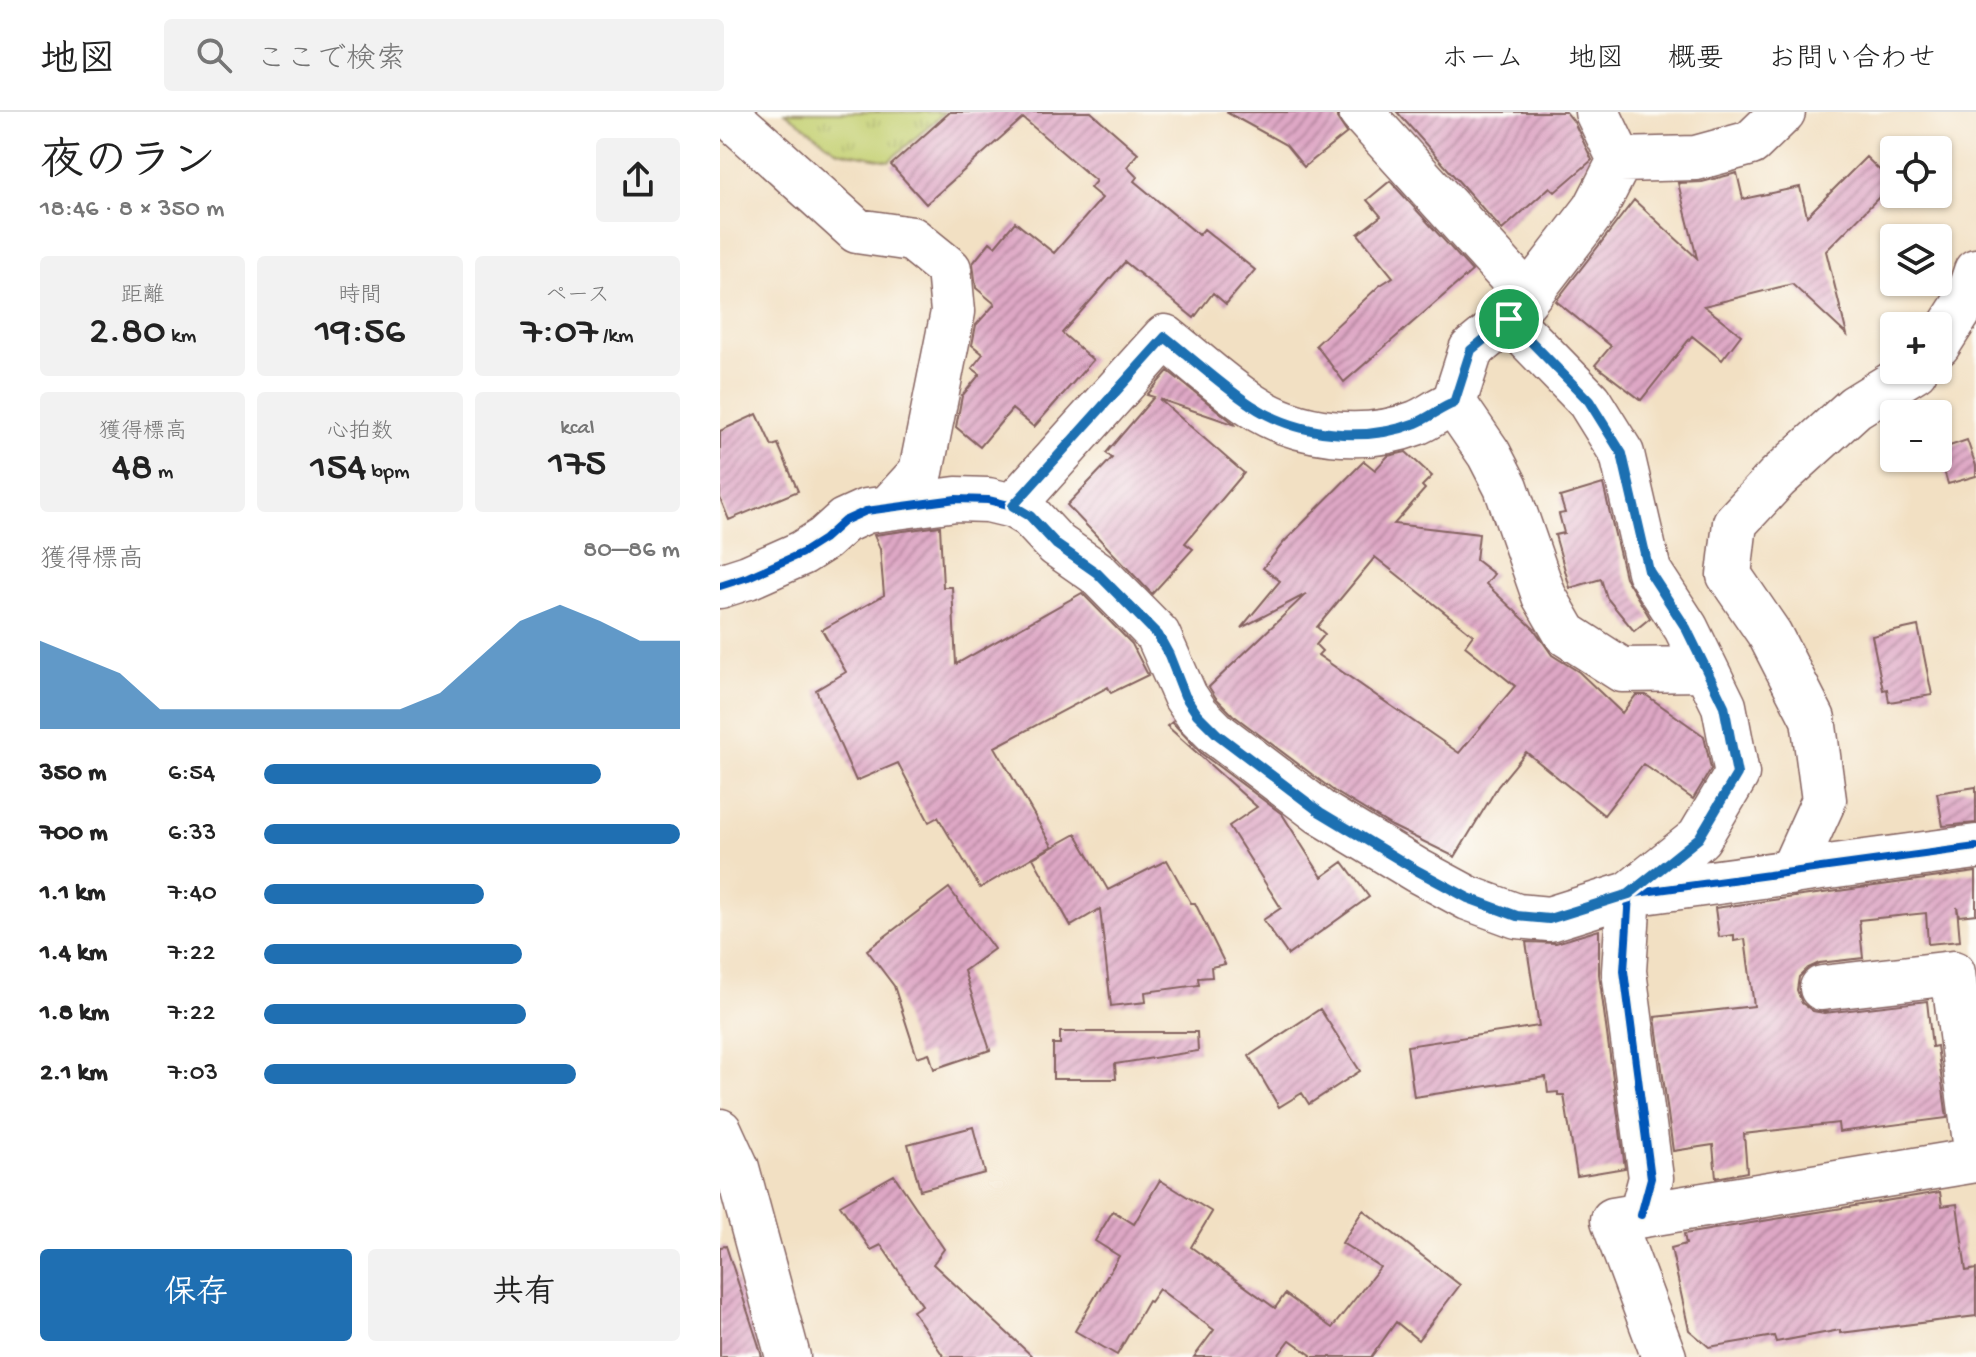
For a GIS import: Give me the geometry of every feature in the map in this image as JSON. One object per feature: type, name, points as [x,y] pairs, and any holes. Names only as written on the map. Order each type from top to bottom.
[{"type":"street","points":[[725,112],[857,231],[912,239],[949,269],[953,312],[921,472],[889,507]]},
{"type":"street","points":[[1361,112],[1518,307],[1589,401],[1622,454],[1649,571],[1686,628],[1724,706],[1737,774],[1699,838],[1629,894],[1624,971],[1651,1178],[1641,1215]]},
{"type":"street","points":[[1597,112],[1620,160]]},
{"type":"street","points":[[1620,160],[1696,158],[1751,143],[1783,112]]},
{"type":"street","points":[[1013,506],[1165,337],[1252,406],[1279,420],[1318,431],[1354,435],[1387,430],[1418,422],[1454,403],[1471,350],[1518,307],[1595,209],[1620,160]]},
{"type":"street","points":[[1952,323],[1966,301],[1976,271]]},
{"type":"street","points":[[1791,873],[1824,800],[1813,719],[1770,635],[1729,575],[1735,523],[1777,478],[1855,407],[1892,384]]},
{"type":"street","points":[[1454,403],[1489,454],[1506,487],[1544,596],[1566,634],[1622,670],[1706,669]]},
{"type":"street","points":[[720,586],[802,553],[855,516],[889,507],[956,499],[988,500],[1013,506],[1030,516],[1057,545],[1097,573],[1158,635],[1185,696],[1197,714],[1217,734],[1320,812],[1468,898],[1517,916],[1549,919],[1629,894],[1976,847]]},
{"type":"street","points":[[1822,988],[1953,973],[1976,1150]]},
{"type":"street","points":[[720,1131],[737,1168],[788,1357]]},
{"type":"street","points":[[1664,1357],[1613,1220],[1976,1160]]},
{"type":"green space","points":[[785,112],[945,112],[889,161],[837,151]]},
{"type":"building","points":[[950,112],[1091,112],[1138,153],[1127,167],[1137,177],[1134,181],[1199,235],[1204,229],[1255,270],[1226,304],[1213,293],[1194,318],[1125,262],[1062,333],[1093,360],[1034,427],[1012,409],[980,447],[956,427],[962,396],[980,374],[972,368],[983,354],[972,345],[976,325],[995,304],[976,288],[973,263],[990,242],[995,246],[1015,222],[1054,253],[1102,198],[1090,188],[1096,181],[1023,118],[926,204],[891,165]]},
{"type":"building","points":[[1226,112],[1337,112],[1337,118],[1347,133],[1304,167],[1286,145]]},
{"type":"building","points":[[1397,112],[1566,112],[1592,160],[1555,192],[1550,187],[1502,230]]},
{"type":"building","points":[[1866,157],[1880,170],[1880,196],[1826,251],[1847,335],[1792,284],[1704,306],[1741,335],[1722,360],[1692,336],[1641,400],[1595,365],[1611,346],[1556,301],[1634,200],[1697,258],[1678,183],[1702,182],[1737,173],[1743,199],[1800,187],[1807,216]]},
{"type":"building","points":[[1390,181],[1472,271],[1344,382],[1316,345],[1379,286],[1393,277],[1358,234],[1381,216],[1367,200]]},
{"type":"building","points":[[1168,371],[1236,425],[1159,399],[1244,473],[1185,543],[1193,549],[1152,594],[1067,505],[1112,458],[1106,453],[1154,397],[1147,395]]},
{"type":"building","points":[[757,414],[772,446],[778,444],[798,491],[729,520],[720,498],[720,431]]},
{"type":"building","points":[[1967,440],[1976,466],[1976,476],[1948,484],[1944,472],[1952,472],[1952,445]]},
{"type":"building","points":[[1406,452],[1432,476],[1422,486],[1425,489],[1394,524],[1479,534],[1476,560],[1494,574],[1486,584],[1534,629],[1552,655],[1579,672],[1622,713],[1636,695],[1646,695],[1704,736],[1711,769],[1693,799],[1643,764],[1604,815],[1526,752],[1498,786],[1455,857],[1392,826],[1334,791],[1233,715],[1216,698],[1209,687],[1306,594],[1241,628],[1280,581],[1263,568],[1284,542],[1364,461],[1375,470],[1388,456]],"holes":[[[1375,557],[1473,635],[1465,646],[1515,686],[1459,753],[1318,655],[1322,651],[1316,645],[1325,634],[1317,627]]]},
{"type":"building","points":[[1603,484],[1625,577],[1650,618],[1634,631],[1607,598],[1601,579],[1570,588],[1555,535],[1564,533],[1559,514],[1565,513],[1560,497]]},
{"type":"building","points":[[940,526],[943,587],[952,587],[956,664],[1082,593],[1132,644],[1148,675],[1111,693],[1108,687],[995,747],[1052,846],[980,888],[938,817],[929,822],[898,763],[856,781],[816,690],[846,672],[822,630],[884,595],[880,549],[874,535]]},
{"type":"building","points":[[1918,626],[1932,695],[1889,702],[1887,689],[1883,690],[1872,636]]},
{"type":"building","points":[[1172,722],[1202,754],[1282,814],[1322,877],[1343,862],[1369,897],[1288,955],[1263,920],[1281,908],[1229,826],[1257,807],[1167,726]]},
{"type":"building","points":[[1976,787],[1976,823],[1943,826],[1937,793]]},
{"type":"building","points":[[1076,834],[1108,890],[1167,860],[1191,903],[1195,903],[1225,964],[1211,967],[1212,977],[1198,978],[1199,985],[1145,992],[1146,1002],[1111,1006],[1100,909],[1071,926],[1033,858]]},
{"type":"building","points":[[1976,872],[1976,914],[1959,916],[1957,907],[1960,941],[1928,944],[1926,913],[1859,920],[1863,958],[1819,963],[1808,968],[1799,977],[1797,990],[1802,1003],[1813,1011],[1824,1013],[1927,1001],[1932,1047],[1937,1046],[1947,1118],[1839,1132],[1838,1123],[1744,1134],[1747,1172],[1716,1178],[1713,1145],[1673,1151],[1655,1017],[1754,1006],[1745,939],[1734,941],[1734,935],[1719,937],[1715,908]]},
{"type":"building","points":[[949,888],[994,949],[964,971],[990,1050],[934,1069],[929,1053],[917,1057],[894,986],[867,950]]},
{"type":"building","points":[[1599,930],[1599,974],[1625,1168],[1577,1176],[1564,1095],[1548,1093],[1546,1077],[1414,1097],[1407,1046],[1539,1026],[1526,942],[1556,943]]},
{"type":"building","points":[[1320,1009],[1360,1071],[1309,1104],[1302,1093],[1279,1107],[1249,1056]]},
{"type":"building","points":[[1060,1032],[1197,1032],[1198,1051],[1115,1064],[1116,1079],[1053,1079],[1053,1044],[1060,1044]]},
{"type":"building","points":[[973,1127],[985,1173],[920,1190],[908,1144]]},
{"type":"building","points":[[894,1175],[944,1249],[933,1264],[1033,1357],[944,1357],[913,1311],[922,1305],[881,1245],[871,1250],[840,1205]]},
{"type":"building","points":[[1160,1180],[1212,1212],[1191,1247],[1275,1308],[1285,1294],[1332,1328],[1380,1267],[1342,1243],[1363,1210],[1460,1285],[1418,1340],[1396,1322],[1371,1357],[1310,1357],[1290,1340],[1277,1357],[1194,1357],[1214,1330],[1159,1289],[1148,1301],[1117,1355],[1075,1331],[1119,1256],[1095,1241],[1113,1211],[1134,1224]]},
{"type":"building","points":[[1940,1192],[1942,1206],[1957,1204],[1966,1271],[1976,1269],[1976,1316],[1840,1333],[1840,1330],[1776,1342],[1774,1336],[1709,1347],[1689,1330],[1671,1248],[1686,1244],[1684,1234]]},
{"type":"building","points":[[726,1246],[762,1357],[720,1357],[720,1247]]},
{"type":"cycle path","points":[[1509,319],[1589,401],[1622,454],[1649,571],[1686,628],[1724,706],[1737,774],[1699,838],[1629,894],[1624,971],[1651,1178],[1641,1215]]},
{"type":"cycle path","points":[[720,586],[802,553],[844,521],[866,511],[956,499],[988,500],[1013,506],[1030,516],[1057,545],[1097,573],[1158,635],[1185,696],[1197,714],[1217,734],[1320,812],[1468,898],[1517,916],[1549,919],[1629,894],[1976,847]]},
{"type":"route","points":[[1509,319],[1589,401],[1622,454],[1649,571],[1686,628],[1724,706],[1737,774],[1699,838],[1629,894],[1549,919],[1517,916],[1468,898],[1320,812],[1254,763],[1197,714],[1185,696],[1158,635],[1136,610],[1097,573],[1057,545],[1030,516],[1013,506],[1165,337],[1252,406],[1279,420],[1318,431],[1354,435],[1418,422],[1454,403],[1471,350],[1509,319]]}]
